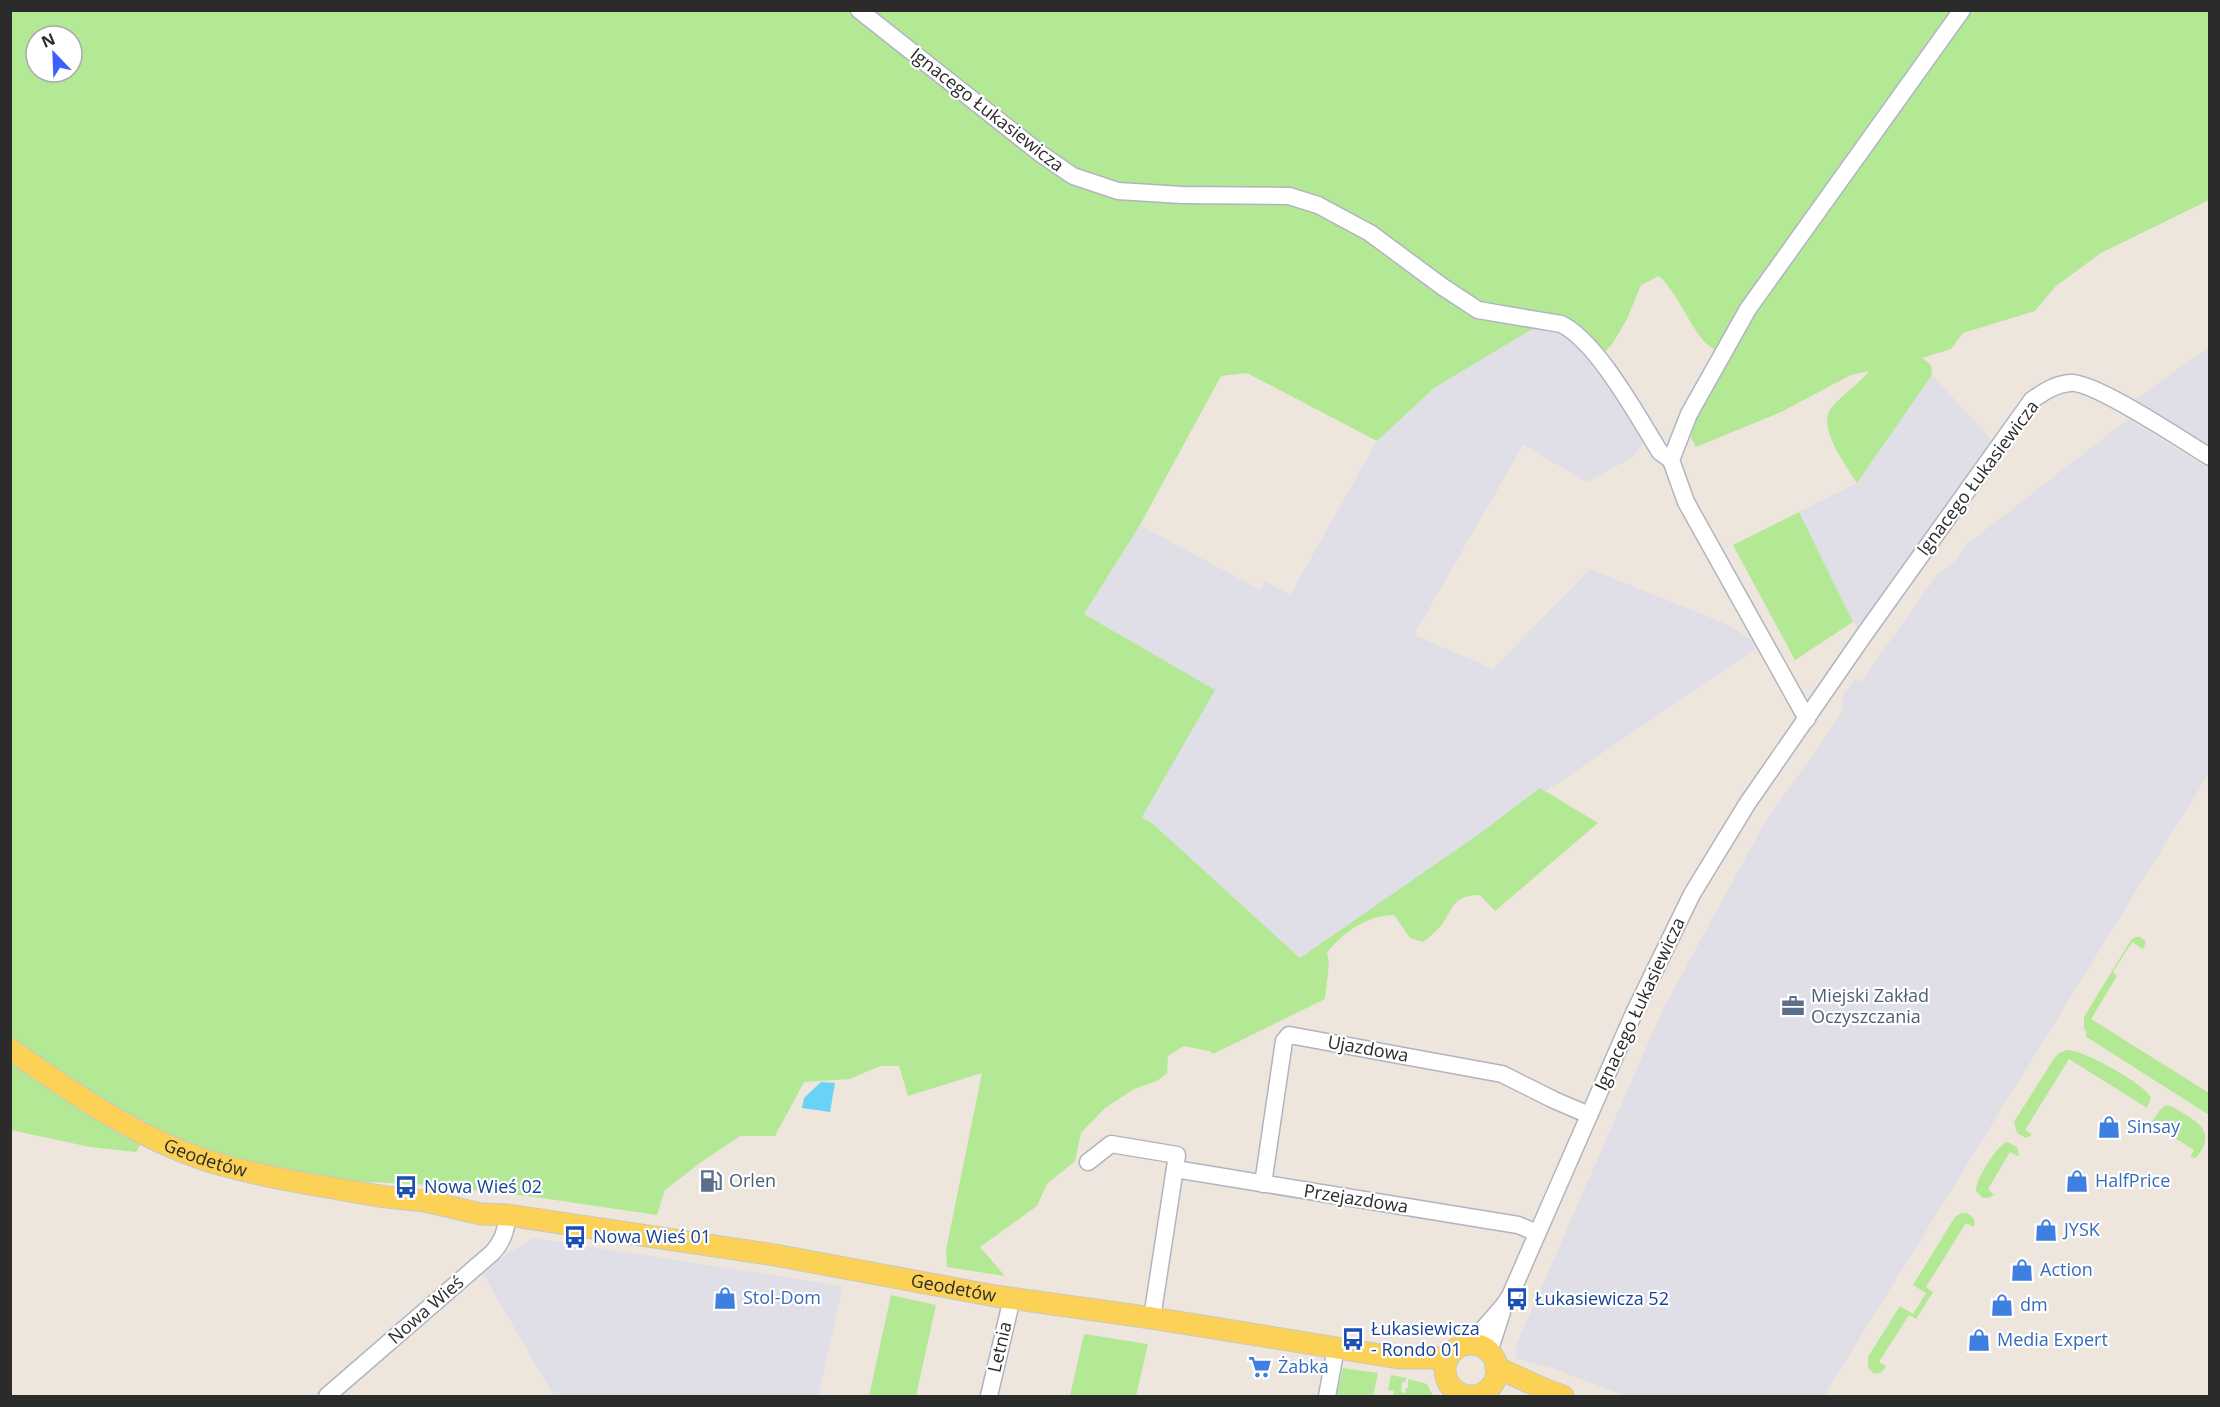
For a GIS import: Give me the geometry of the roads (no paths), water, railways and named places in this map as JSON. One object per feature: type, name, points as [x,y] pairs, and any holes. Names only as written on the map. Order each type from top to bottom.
[{"type":"main road","name":"Geodetów","points":[[10,1049],[80,1098],[146,1135],[220,1164],[272,1178],[425,1201],[481,1215],[508,1215],[775,1255],[1012,1298],[1399,1358],[1457,1386]]},
{"type":"main road","points":[[1487,1361],[1484,1393],[1457,1386],[1458,1348],[1487,1361],[1555,1393]]},
{"type":"street","name":"Ignacego Łukasiewicza","points":[[859,10],[1041,154],[1073,176],[1118,191],[1182,195],[1289,196],[1318,205],[1370,233],[1478,310],[1561,324],[1570,329],[1597,356],[1660,452],[1671,460],[1686,502],[1807,719]]},
{"type":"street","points":[[1671,460],[1689,414],[1748,309],[1962,10]]},
{"type":"street","name":"Ignacego Łukasiewicza","points":[[1487,1361],[1504,1305],[1634,1013],[1692,894],[1747,804],[1864,635],[2032,400],[2051,387],[2072,382],[2107,394],[2210,457]]},
{"type":"street","name":"Ujazdowa","points":[[1263,1184],[1284,1041],[1289,1035],[1502,1074],[1589,1115]]},
{"type":"street","points":[[1088,1162],[1111,1144],[1176,1155],[1152,1318]]},
{"type":"street","name":"Przejazdowa","points":[[1175,1169],[1518,1225],[1537,1233]]},
{"type":"street","name":"Nowa Wieś","points":[[327,1396],[492,1253],[498,1247],[506,1230],[508,1215]]},
{"type":"street","name":"Letnia","points":[[988,1396],[1012,1298]]},
{"type":"street","points":[[1327,1396],[1336,1348]]},
{"type":"water","points":[[821,1082],[835,1083],[830,1112],[802,1108],[804,1098]]},
{"type":"place","name":"Miejski Zakład Oczyszczania","points":[[1793,1006]]},
{"type":"place","name":"Sinsay","points":[[2109,1127]]},
{"type":"place","name":"Orlen","points":[[711,1181]]},
{"type":"place","name":"HalfPrice","points":[[2077,1181]]},
{"type":"place","name":"Nowa Wieś 02","points":[[406,1187]]},
{"type":"place","name":"JYSK","points":[[2046,1230]]},
{"type":"place","name":"Nowa Wieś 01","points":[[575,1237]]},
{"type":"place","name":"Action","points":[[2022,1270]]},
{"type":"place","name":"Stol-Dom","points":[[725,1298]]},
{"type":"place","name":"Łukasiewicza 52","points":[[1517,1299]]},
{"type":"place","name":"dm","points":[[2002,1305]]},
{"type":"place","name":"Łukasiewicza - Rondo 01","points":[[1353,1339]]},
{"type":"place","name":"Media Expert","points":[[1979,1340]]},
{"type":"place","name":"Żabka","points":[[1260,1367]]}]
